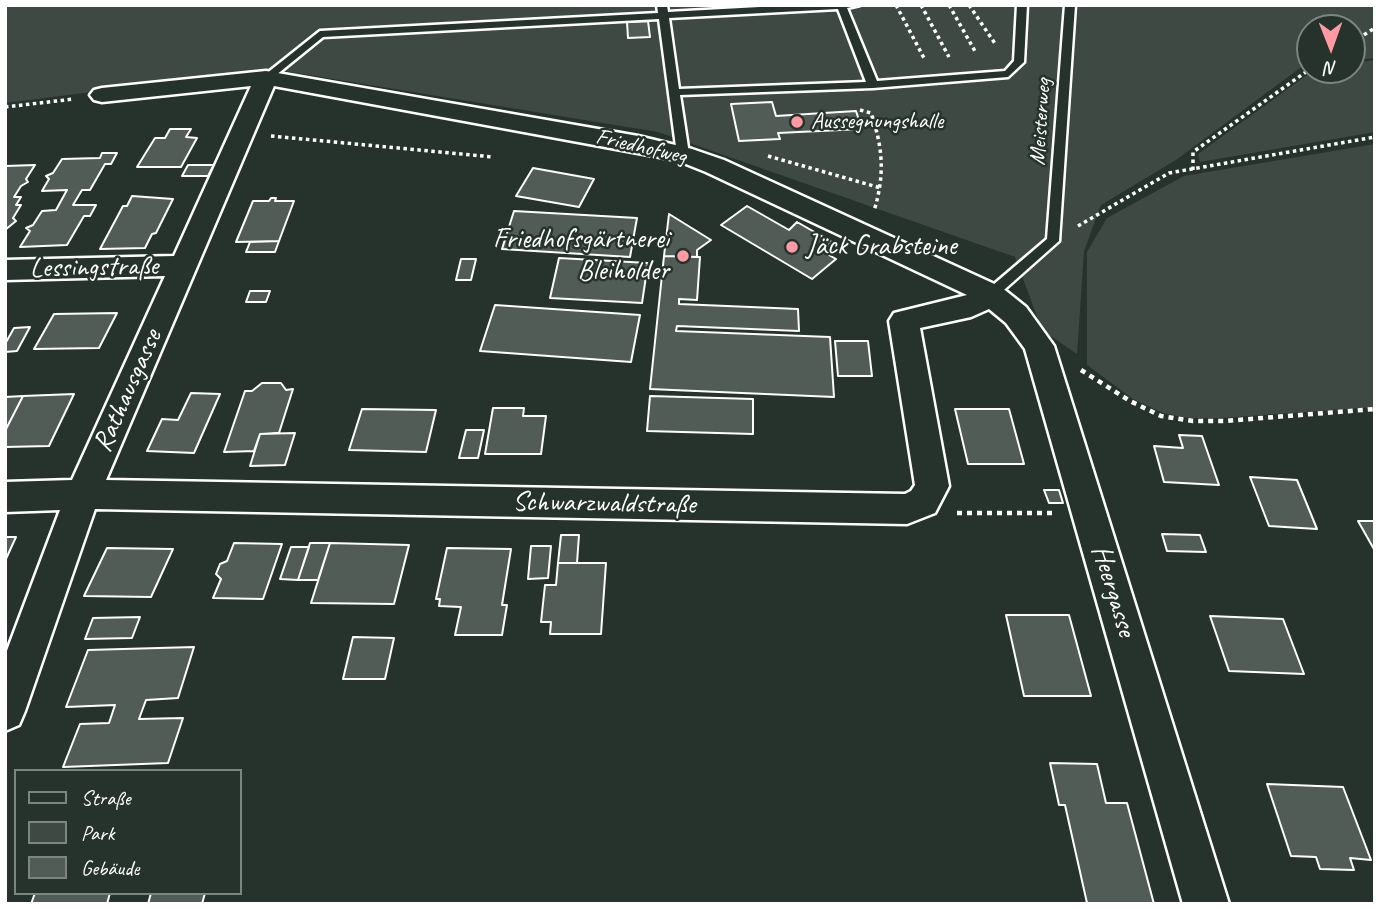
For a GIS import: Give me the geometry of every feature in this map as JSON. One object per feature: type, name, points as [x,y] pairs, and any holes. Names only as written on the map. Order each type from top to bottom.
[{"type":"street","name":"Friedhofweg","points":[[102,95],[266,78],[683,154],[754,183],[991,295]]},
{"type":"street","name":"Rathausgasse","points":[[5,711],[83,494],[266,78]]},
{"type":"street","name":"Lessingstraße","points":[[5,270],[183,266]]},
{"type":"street","name":"Heergasse","points":[[991,295],[1016,315],[1039,346],[1206,904]]},
{"type":"street","points":[[923,502],[932,486],[904,321],[971,306],[991,295]]},
{"type":"street","name":"Schwarzwaldstraße","points":[[5,497],[83,494],[907,509],[923,502]]},
{"type":"lane","points":[[266,78],[320,34],[664,10],[855,5]]},
{"type":"lane","points":[[676,92],[873,85],[990,77],[1012,71],[1019,62],[1022,5]]},
{"type":"lane","name":"Meisterweg","points":[[1053,241],[1070,5]]},
{"type":"lane","points":[[841,6],[873,85]]},
{"type":"lane","points":[[664,10],[683,154]]},
{"type":"lane","points":[[991,295],[1053,241]]},
{"type":"path","points":[[896,5],[935,81]]},
{"type":"path","points":[[921,5],[961,78]]},
{"type":"path","points":[[949,5],[990,77]]},
{"type":"path","points":[[969,5],[1012,71]]},
{"type":"path","points":[[1193,170],[1193,152],[1296,79]]},
{"type":"path","points":[[5,107],[102,95]]},
{"type":"path","points":[[858,110],[872,113],[885,152],[881,188],[871,219]]},
{"type":"path","points":[[242,133],[493,157]]},
{"type":"path","points":[[1053,241],[1169,173],[1375,137]]},
{"type":"path","points":[[761,154],[881,188]]},
{"type":"path","points":[[1039,346],[1130,401],[1161,416],[1193,421],[1225,421],[1375,409]]},
{"type":"path","points":[[923,502],[954,513],[1043,513]]},
{"type":"green space","points":[[5,5],[1375,5],[1375,58],[1366,59],[1366,14],[1296,14],[1296,71],[1176,160],[1101,205],[1084,251],[1077,354],[1042,330],[1015,257],[658,132],[278,70],[319,40],[267,70],[5,103]]},
{"type":"green space","points":[[1375,60],[1375,132],[1200,162],[1198,154],[1296,83],[1366,84],[1366,61]]},
{"type":"green space","points":[[1375,144],[1375,407],[1188,418],[1163,413],[1133,399],[1087,365],[1087,252],[1107,218],[1184,176]]},
{"type":"building","points":[[648,21],[650,37],[628,38],[627,22]]},
{"type":"building","name":"Aussegnungshalle","points":[[772,102],[776,116],[856,111],[862,129],[778,133],[780,139],[739,141],[731,104]]},
{"type":"building","points":[[170,129],[191,129],[186,137],[197,138],[181,167],[137,167],[155,138],[165,138]]},
{"type":"building","points":[[102,153],[117,153],[111,164],[105,164],[90,190],[82,190],[73,205],[96,205],[90,216],[84,216],[67,245],[20,247],[30,231],[26,228],[33,225],[42,211],[56,210],[67,190],[42,191],[49,179],[46,176],[53,173],[62,159],[100,158]]},
{"type":"building","points":[[35,165],[26,179],[28,182],[21,186],[14,197],[21,197],[16,205],[21,205],[13,218],[16,221],[5,230],[5,166]]},
{"type":"building","points":[[188,165],[214,165],[208,176],[182,176]]},
{"type":"building","points":[[533,168],[594,179],[579,207],[516,196]]},
{"type":"building","points":[[132,196],[173,199],[156,233],[152,234],[145,248],[100,249],[123,206],[127,206]]},
{"type":"building","points":[[276,198],[275,201],[294,201],[279,241],[236,242],[253,201],[269,201]]},
{"type":"building","name":"Jäck Grabsteine","points":[[747,206],[789,230],[797,222],[832,242],[822,251],[836,259],[812,279],[721,225]]},
{"type":"building","points":[[514,211],[637,218],[630,257],[502,249]]},
{"type":"building","points":[[669,214],[711,240],[697,250],[697,257],[664,256]]},
{"type":"building","points":[[279,241],[275,252],[246,252],[250,242]]},
{"type":"building","points":[[664,256],[700,257],[697,300],[679,299],[679,304],[798,309],[799,331],[677,326],[676,331],[830,337],[834,397],[650,389]]},
{"type":"building","points":[[559,258],[648,263],[642,303],[550,298]]},
{"type":"building","points":[[461,259],[476,259],[471,280],[456,280]]},
{"type":"building","points":[[250,291],[270,291],[266,302],[246,302]]},
{"type":"building","points":[[495,305],[640,315],[631,362],[480,351]]},
{"type":"building","points":[[117,313],[99,348],[34,349],[54,314]]},
{"type":"building","points":[[30,327],[17,351],[5,352],[5,344],[14,328]]},
{"type":"building","points":[[835,341],[868,341],[872,376],[838,376]]},
{"type":"building","points":[[262,383],[281,383],[286,390],[293,389],[279,433],[260,434],[254,451],[224,452],[245,391],[252,391]]},
{"type":"building","points":[[191,393],[220,394],[194,453],[147,451],[162,419],[178,420]]},
{"type":"building","points":[[74,394],[49,446],[5,447],[5,431],[23,396]]},
{"type":"building","points":[[23,396],[5,431],[5,397]]},
{"type":"building","points":[[650,396],[753,399],[753,434],[647,431]]},
{"type":"building","points":[[493,408],[524,408],[523,416],[546,416],[541,454],[485,454]]},
{"type":"building","points":[[362,409],[436,410],[426,452],[349,450]]},
{"type":"building","points":[[955,409],[1009,409],[1024,464],[968,464]]},
{"type":"building","points":[[466,430],[484,430],[478,458],[459,458]]},
{"type":"building","points":[[295,433],[285,465],[250,466],[260,434]]},
{"type":"building","points":[[1179,435],[1202,436],[1219,485],[1164,482],[1154,446],[1183,448]]},
{"type":"building","points":[[1250,477],[1297,480],[1317,529],[1269,526]]},
{"type":"building","points":[[1044,490],[1059,490],[1063,503],[1049,503]]},
{"type":"building","points":[[1358,521],[1375,521],[1375,551]]},
{"type":"building","points":[[1162,534],[1200,535],[1206,552],[1167,551]]},
{"type":"building","points":[[561,535],[579,535],[577,563],[558,563]]},
{"type":"building","points":[[5,537],[16,537],[5,561]]},
{"type":"building","points":[[234,543],[282,544],[263,599],[213,598],[221,579],[216,574],[220,564],[227,561]]},
{"type":"building","points":[[310,543],[330,543],[318,580],[298,580]]},
{"type":"building","points":[[330,543],[409,545],[394,604],[311,603]]},
{"type":"building","points":[[531,546],[551,546],[548,578],[528,579]]},
{"type":"building","points":[[291,547],[309,547],[298,580],[280,579]]},
{"type":"building","points":[[107,548],[173,549],[151,597],[84,596]]},
{"type":"building","points":[[447,548],[511,549],[502,605],[507,605],[502,635],[455,635],[461,607],[439,606],[440,599],[436,599]]},
{"type":"building","points":[[558,563],[606,563],[601,634],[550,634],[551,622],[541,622],[545,585],[556,585]]},
{"type":"building","points":[[1006,615],[1069,615],[1091,696],[1024,696]]},
{"type":"building","points":[[1210,616],[1283,619],[1304,674],[1229,671]]},
{"type":"building","points":[[140,617],[132,638],[85,639],[93,618]]},
{"type":"building","points":[[353,637],[394,638],[385,679],[343,679]]},
{"type":"building","points":[[194,647],[178,698],[146,700],[139,719],[183,718],[168,763],[63,767],[80,724],[109,723],[115,705],[66,707],[88,650]]},
{"type":"building","points":[[1050,763],[1097,764],[1106,803],[1127,803],[1154,904],[1087,903],[1065,805],[1059,805]]},
{"type":"building","points":[[1267,784],[1343,787],[1371,860],[1350,858],[1354,870],[1320,869],[1316,857],[1291,856]]},
{"type":"building","points":[[34,895],[109,895],[107,904],[31,904]]},
{"type":"building","points":[[150,895],[204,895],[202,904],[148,904]]},
{"type":"place","name":"Aussegnungshalle","points":[[797,122]]},
{"type":"place","name":"Jäck Grabsteine","points":[[792,247]]},
{"type":"place","name":"Friedhofsgärtnerei Bleiholder","points":[[683,256]]}]
